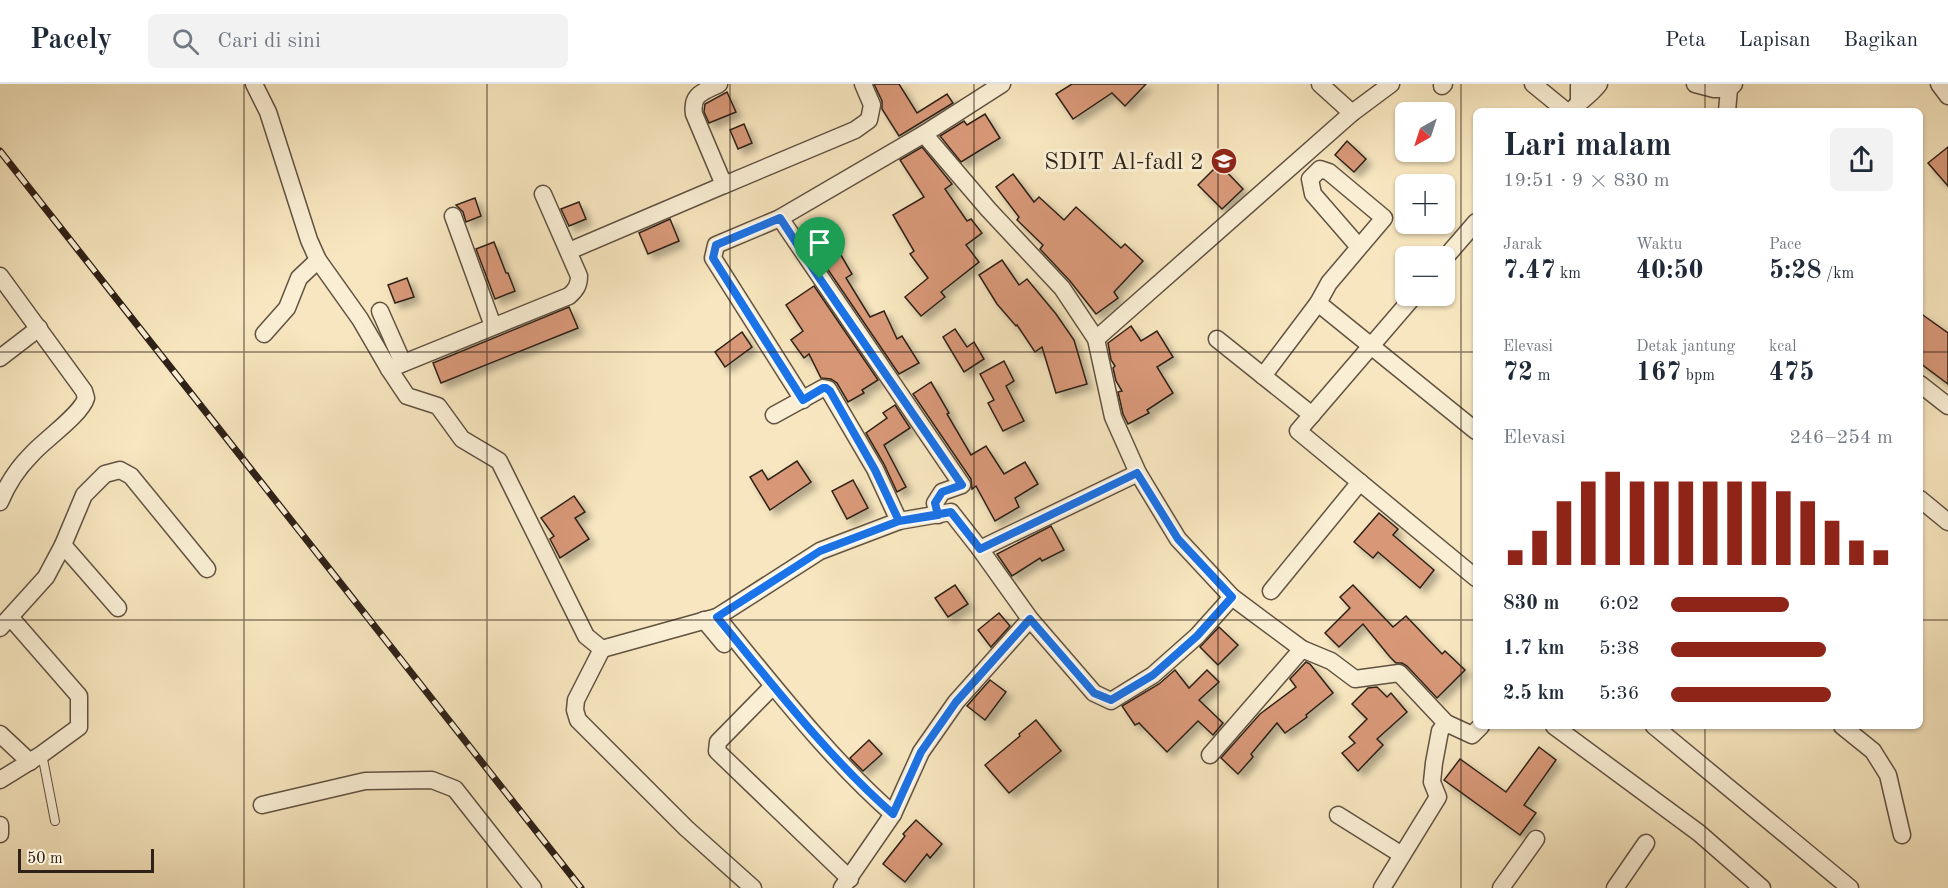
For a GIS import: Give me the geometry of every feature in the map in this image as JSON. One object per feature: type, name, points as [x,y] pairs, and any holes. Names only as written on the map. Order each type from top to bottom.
[{"type":"street","points":[[254,84],[268,112],[309,240],[318,260],[396,366]]},
{"type":"street","points":[[719,84],[700,93],[694,99],[693,106],[694,114],[723,185]]},
{"type":"street","points":[[569,252],[855,130],[869,120],[872,105],[863,84]]},
{"type":"street","points":[[803,400],[713,258],[716,245],[780,218],[924,134],[1002,84]]},
{"type":"street","points":[[1320,84],[1352,113]]},
{"type":"street","points":[[1096,339],[1352,113],[1390,84]]},
{"type":"street","points":[[1533,84],[1572,108]]},
{"type":"street","points":[[1572,108],[1581,84]]},
{"type":"street","points":[[1572,108],[1590,95],[1599,84]]},
{"type":"street","points":[[1695,84],[1714,89],[1732,87],[1728,108]]},
{"type":"street","points":[[1939,84],[1948,96]]},
{"type":"street","points":[[924,134],[988,209],[1062,288],[1096,339],[1113,417],[1137,473],[1178,539],[1232,597],[1302,649],[1331,660],[1355,679],[1399,673],[1446,723],[1472,735],[1478,729]]},
{"type":"street","points":[[1263,376],[1318,303],[1329,283],[1384,218],[1329,172],[1320,169],[1310,179],[1313,194],[1359,247]]},
{"type":"street","points":[[396,366],[569,296],[576,291],[579,276],[543,194]]},
{"type":"street","points":[[453,216],[493,326]]},
{"type":"street","points":[[780,218],[962,485],[942,492],[935,503],[938,515]]},
{"type":"street","points":[[1455,246],[1473,225]]},
{"type":"street","points":[[264,334],[287,308],[299,278],[318,260]]},
{"type":"street","points":[[0,276],[84,391],[86,398],[80,410],[30,455],[14,476],[0,502]]},
{"type":"street","points":[[1318,303],[1473,429]]},
{"type":"street","points":[[1405,306],[1298,431],[1473,576]]},
{"type":"street","points":[[380,311],[407,396],[438,406],[462,438],[500,461],[586,636],[602,649]]},
{"type":"street","points":[[0,358],[39,328]]},
{"type":"street","points":[[1217,339],[1312,415]]},
{"type":"street","points":[[1923,386],[1948,406]]},
{"type":"street","points":[[774,415],[823,388],[830,391],[875,470],[899,521]]},
{"type":"street","points":[[0,780],[79,727],[79,696],[5,623],[46,577],[63,545],[84,495],[105,474],[120,470],[131,476],[207,569]]},
{"type":"street","points":[[980,549],[1137,473]]},
{"type":"street","points":[[1271,591],[1360,482]]},
{"type":"street","points":[[1923,501],[1948,522]]},
{"type":"street","points":[[753,888],[686,828],[579,720],[575,710],[576,700],[602,649],[711,619],[820,551],[899,521],[951,512],[1030,619],[1094,693],[1111,700],[1153,675],[1197,636],[1232,597]]},
{"type":"street","points":[[63,545],[117,608]]},
{"type":"street","points":[[711,619],[724,644]]},
{"type":"street","points":[[711,619],[827,749],[866,790],[893,814]]},
{"type":"street","points":[[773,686],[718,742],[717,751],[846,883],[893,814],[921,752],[956,702],[1030,619]]},
{"type":"street","points":[[1210,755],[1302,649]]},
{"type":"street","points":[[1382,888],[1438,797],[1432,782],[1433,772],[1440,731],[1446,723]]},
{"type":"street","points":[[1558,729],[1700,833],[1761,888]]},
{"type":"street","points":[[1658,729],[1850,888]]},
{"type":"street","points":[[1846,729],[1873,751],[1888,775],[1902,835]]},
{"type":"street","points":[[0,734],[36,758]]},
{"type":"street","points":[[262,805],[365,781],[432,780],[455,789],[533,888]]},
{"type":"street","points":[[1338,815],[1402,855]]},
{"type":"street","points":[[0,825],[0,834]]},
{"type":"street","points":[[1501,888],[1536,839]]},
{"type":"street","points":[[1615,888],[1646,843]]},
{"type":"lane","points":[[36,758],[54,821]]},
{"type":"building","points":[[874,84],[899,84],[917,113],[947,94],[953,103],[899,136],[882,109],[882,101]]},
{"type":"building","points":[[1072,84],[1146,84],[1125,106],[1112,93],[1073,119],[1056,94]]},
{"type":"building","points":[[727,92],[736,112],[709,123],[704,112],[705,104]]},
{"type":"building","points":[[985,114],[1000,138],[961,162],[940,136],[964,121],[967,125]]},
{"type":"building","points":[[744,124],[752,143],[738,149],[730,130]]},
{"type":"building","points":[[1347,141],[1366,159],[1354,172],[1335,155]]},
{"type":"building","points":[[922,147],[952,184],[945,189],[967,221],[971,219],[982,233],[966,245],[979,262],[941,292],[945,297],[921,316],[905,297],[928,278],[910,254],[914,251],[893,215],[924,197],[900,160]]},
{"type":"building","points":[[1948,147],[1948,186],[1928,163]]},
{"type":"building","points":[[1219,164],[1243,189],[1222,209],[1198,185]]},
{"type":"building","points":[[1013,174],[1034,202],[1039,197],[1064,220],[1076,207],[1121,248],[1125,244],[1143,261],[1114,292],[1118,298],[1096,314],[1070,281],[1040,249],[1043,245],[1017,220],[1019,217],[996,187]]},
{"type":"building","points":[[475,198],[481,216],[466,222],[463,212],[456,205]]},
{"type":"building","points":[[579,202],[586,219],[569,226],[561,209]]},
{"type":"building","points":[[670,219],[679,241],[648,254],[639,233]]},
{"type":"building","points":[[494,242],[515,291],[495,299],[476,249]]},
{"type":"building","points":[[835,245],[852,274],[846,278],[870,317],[884,311],[897,339],[902,336],[919,363],[899,374],[818,255]]},
{"type":"building","points":[[1002,260],[1019,285],[1027,279],[1074,340],[1087,384],[1056,393],[1042,347],[1035,352],[1017,325],[997,304],[979,275]]},
{"type":"building","points":[[407,278],[414,297],[395,303],[388,285]]},
{"type":"building","points":[[814,286],[878,380],[862,390],[864,393],[848,402],[837,383],[831,379],[821,378],[809,354],[804,358],[791,340],[803,331],[786,305]]},
{"type":"building","points":[[569,307],[578,328],[441,383],[433,363]]},
{"type":"building","points":[[1923,315],[1948,333],[1948,384],[1923,365]]},
{"type":"building","points":[[1131,326],[1141,341],[1157,331],[1173,357],[1157,367],[1173,393],[1147,410],[1149,413],[1128,424],[1123,414],[1118,392],[1122,391],[1116,381],[1113,368],[1115,366],[1111,360],[1108,343]]},
{"type":"building","points":[[955,329],[967,347],[974,342],[984,359],[964,372],[943,337]]},
{"type":"building","points":[[742,332],[752,347],[725,367],[715,352]]},
{"type":"building","points":[[1004,361],[1014,381],[1006,386],[1024,421],[1003,431],[988,403],[994,400],[980,374]]},
{"type":"building","points":[[931,382],[971,455],[986,446],[1004,474],[1025,462],[1038,484],[1015,498],[1019,507],[995,521],[976,486],[972,489],[971,479],[913,394]]},
{"type":"building","points":[[895,405],[910,428],[884,445],[906,487],[897,492],[866,433],[887,418],[883,413]]},
{"type":"building","points":[[797,461],[811,482],[770,510],[750,477],[762,470],[768,480]]},
{"type":"building","points":[[853,480],[868,508],[847,519],[832,491]]},
{"type":"building","points":[[574,496],[585,512],[575,518],[589,539],[560,558],[550,539],[554,536],[541,518]]},
{"type":"building","points":[[1379,513],[1398,529],[1393,535],[1434,570],[1420,588],[1378,552],[1373,558],[1354,542]]},
{"type":"building","points":[[1051,526],[1064,550],[1042,561],[1040,558],[1012,576],[997,554]]},
{"type":"building","points":[[955,585],[968,604],[948,617],[935,598]]},
{"type":"building","points":[[1353,585],[1393,627],[1406,616],[1442,654],[1445,651],[1465,670],[1437,698],[1407,666],[1396,663],[1390,657],[1363,624],[1339,647],[1325,633],[1350,608],[1340,597]]},
{"type":"building","points":[[999,613],[1010,626],[991,647],[978,630]]},
{"type":"building","points":[[1219,627],[1238,645],[1218,665],[1200,647]]},
{"type":"building","points":[[1306,662],[1333,693],[1285,733],[1277,723],[1251,754],[1253,757],[1238,774],[1221,758],[1260,714],[1296,687],[1290,679]]},
{"type":"building","points":[[1175,670],[1189,688],[1207,670],[1219,682],[1199,700],[1223,723],[1213,735],[1198,721],[1167,752],[1139,723],[1135,725],[1122,706],[1159,684]]},
{"type":"building","points":[[990,680],[1006,692],[985,720],[967,706]]},
{"type":"building","points":[[1377,687],[1387,697],[1391,693],[1407,712],[1377,739],[1383,745],[1358,771],[1342,753],[1355,743],[1349,737],[1367,719],[1352,704],[1368,688]]},
{"type":"building","points":[[1036,720],[1061,751],[1009,793],[985,765]]},
{"type":"building","points":[[869,740],[882,754],[863,771],[850,758]]},
{"type":"building","points":[[1539,747],[1556,760],[1524,805],[1536,813],[1520,835],[1444,780],[1460,759],[1506,792]]},
{"type":"building","points":[[916,820],[942,844],[930,858],[927,854],[905,882],[883,864],[905,836],[903,834]]},
{"type":"railway","points":[[0,151],[581,888]]},
{"type":"place","name":"SDIT Al-fadl 2","points":[[1224,161]]},
{"type":"route","points":[[820,279],[780,218],[716,245],[713,258],[803,400],[823,388],[830,391],[875,470],[899,521],[938,515],[951,512],[980,549],[1137,473],[1178,539],[1232,597],[1197,636],[1153,675],[1111,700],[1094,693],[1030,619],[956,702],[921,752],[893,814],[866,790],[827,749],[717,617],[820,551],[899,521],[938,515],[935,503],[942,492],[962,485],[820,279]]}]
